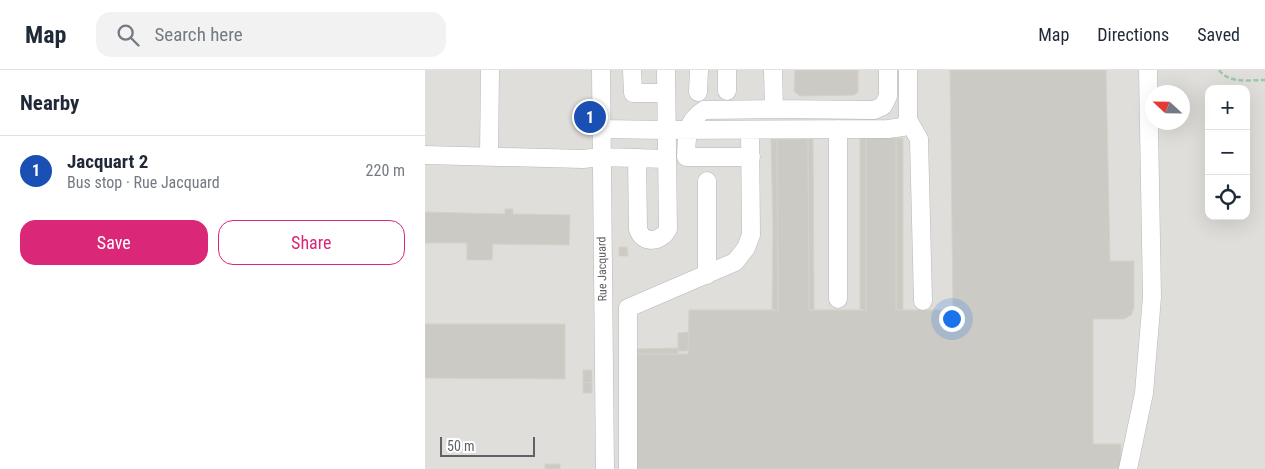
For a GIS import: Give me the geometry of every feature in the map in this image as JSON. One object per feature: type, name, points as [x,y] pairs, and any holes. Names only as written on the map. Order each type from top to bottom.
[{"type":"street","points":[[489,156],[490,70]]},
{"type":"street","name":"Rue Jacquard","points":[[601,70],[605,469]]},
{"type":"street","points":[[633,70],[633,93],[666,93]]},
{"type":"street","points":[[637,158],[638,229],[642,236],[655,240],[663,236],[668,229],[666,70]]},
{"type":"street","points":[[698,92],[699,70]]},
{"type":"street","points":[[727,70],[727,91]]},
{"type":"street","points":[[773,70],[774,108]]},
{"type":"street","points":[[751,157],[686,157],[687,130],[697,114],[704,110],[774,108],[874,110],[883,106],[888,96],[888,70]]},
{"type":"street","points":[[908,70],[908,120],[919,139],[923,301]]},
{"type":"street","points":[[1128,469],[1144,393],[1152,297],[1148,70]]},
{"type":"street","points":[[601,128],[667,130],[889,129],[903,127],[908,120]]},
{"type":"street","points":[[628,469],[628,308],[735,262],[746,248],[751,235],[750,130]]},
{"type":"street","points":[[838,130],[838,299]]},
{"type":"street","points":[[425,155],[667,159]]},
{"type":"street","points":[[707,182],[707,275]]},
{"type":"path","points":[[1219,70],[1223,76],[1235,81],[1265,80]]},
{"type":"shaded area","points":[[425,70],[1265,70],[1265,469],[425,469]]},
{"type":"building","points":[[795,70],[858,70],[858,92],[854,95],[800,96],[794,91]]},
{"type":"building","points":[[950,70],[1106,70],[1110,261],[1134,261],[1134,308],[1131,315],[1124,319],[1093,319],[1093,444],[1121,444],[1121,464],[1119,469],[635,469],[634,354],[688,354],[689,310],[778,310],[777,139],[808,139],[809,310],[866,310],[866,137],[896,138],[896,310],[953,310]]},
{"type":"building","points":[[860,137],[866,137],[866,310],[860,309]]},
{"type":"building","points":[[896,138],[903,138],[903,310],[896,310]]},
{"type":"building","points":[[771,139],[777,139],[778,310],[772,310]]},
{"type":"building","points":[[808,139],[813,139],[814,310],[809,310]]},
{"type":"building","points":[[505,209],[513,209],[513,214],[570,215],[569,245],[493,244],[492,260],[467,260],[467,243],[425,243],[425,212],[505,214]]},
{"type":"building","points":[[619,247],[627,247],[628,256],[619,256]]},
{"type":"building","points":[[425,324],[565,324],[565,379],[425,378]]},
{"type":"building","points":[[689,332],[688,351],[678,351],[678,333]]},
{"type":"building","points":[[678,348],[678,354],[634,354],[634,349]]},
{"type":"building","points":[[583,370],[592,370],[592,383],[583,382]]},
{"type":"building","points":[[583,382],[592,383],[592,393],[583,393]]},
{"type":"building","points":[[545,464],[560,464],[560,469],[545,469]]},
{"type":"place","name":"Jacquart 2","points":[[590,117]]}]
